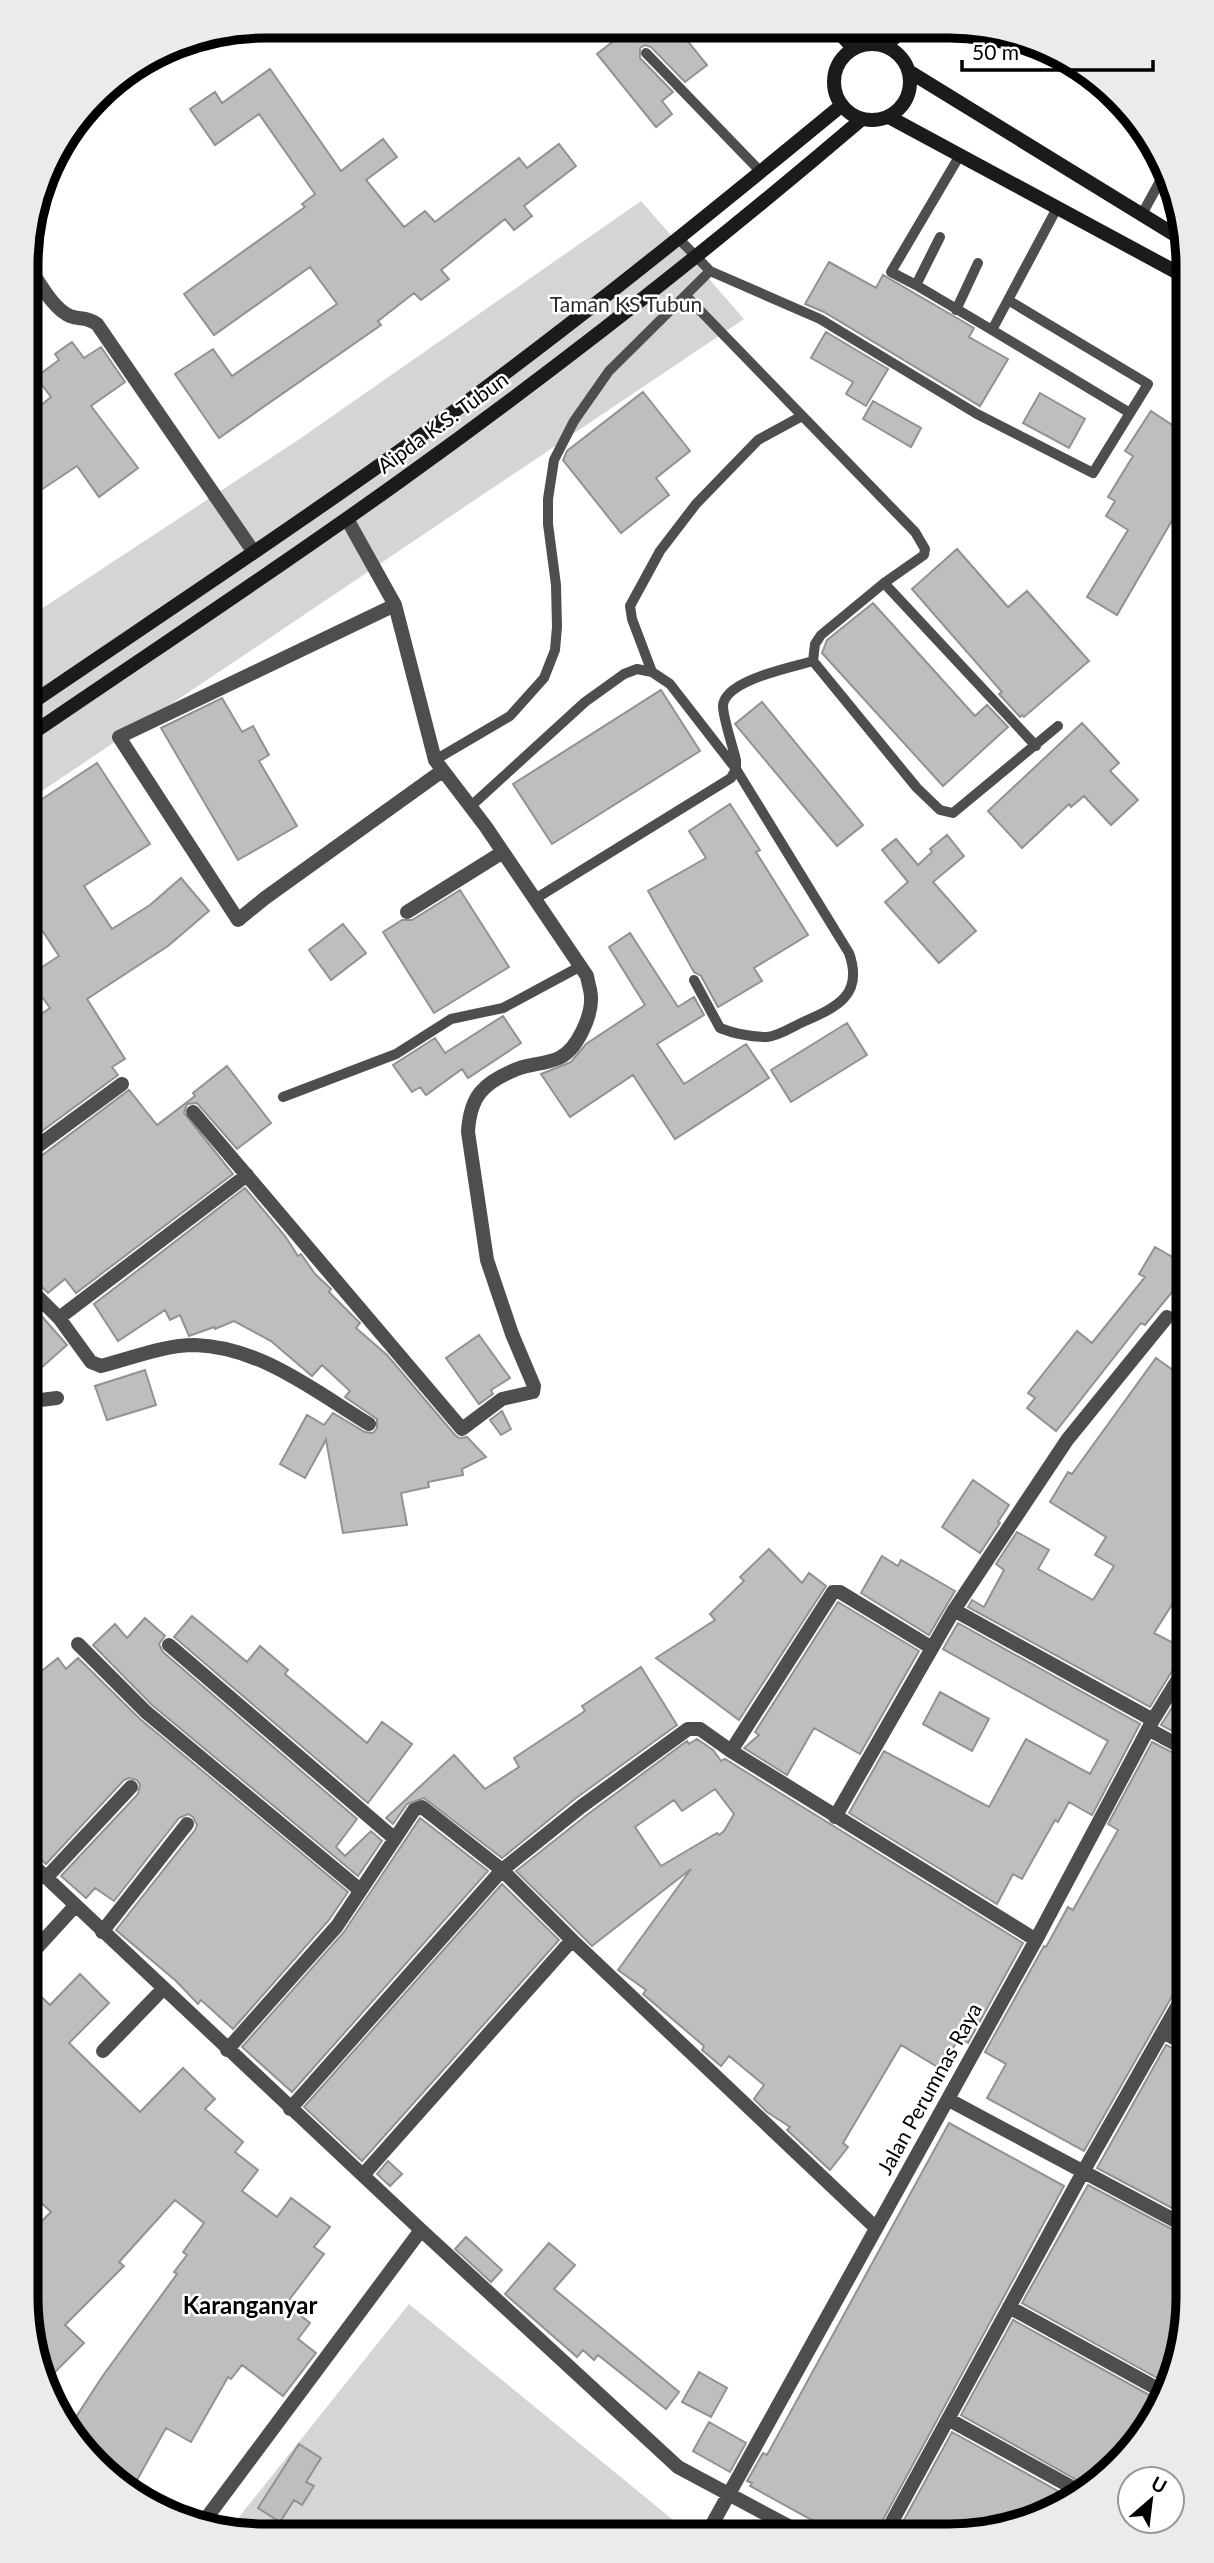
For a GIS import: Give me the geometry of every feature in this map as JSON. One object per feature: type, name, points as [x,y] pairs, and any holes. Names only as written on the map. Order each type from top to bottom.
[{"type":"street","points":[[845,38],[853,48]]},
{"type":"street","points":[[886,46],[894,38]]},
{"type":"street","points":[[869,43],[886,46],[901,56],[909,72],[911,85],[900,109],[889,117],[877,120],[862,119],[851,114],[842,105],[834,90],[834,74],[840,59],[853,48],[869,43]]},
{"type":"street","points":[[909,72],[1173,233]]},
{"type":"street","name":"Aipda K.S. Tubun","points":[[39,698],[510,370],[842,105]]},
{"type":"street","points":[[889,117],[1176,272]]},
{"type":"street","name":"Aipda K.S. Tubun","points":[[39,729],[347,519],[525,389],[777,191],[862,119]]},
{"type":"street","points":[[39,281],[59,309],[71,317],[87,318],[97,324],[253,551]]},
{"type":"street","points":[[193,1112],[462,1429],[502,1399],[533,1392],[534,1386],[512,1334],[487,1260],[468,1132],[469,1112],[472,1103],[488,1084],[517,1069],[561,1057],[573,1045],[588,1018],[591,998],[587,976],[503,852],[438,766],[395,605],[347,519]]},
{"type":"street","points":[[395,605],[120,737],[238,920],[438,766]]},
{"type":"street","points":[[407,912],[503,852]]},
{"type":"street","points":[[39,1145],[122,1084]]},
{"type":"street","points":[[59,1318],[247,1175]]},
{"type":"street","points":[[38,1297],[59,1318],[96,1366],[160,1349],[194,1345],[225,1348],[255,1357],[284,1372],[369,1424]]},
{"type":"street","points":[[835,1817],[954,1610],[1067,1440],[1167,1317]]},
{"type":"street","points":[[38,1400],[57,1398]]},
{"type":"street","points":[[731,1751],[833,1592],[840,1592],[932,1648]]},
{"type":"street","points":[[954,1610],[1175,1742]]},
{"type":"street","points":[[78,1644],[146,1712],[360,1890]]},
{"type":"street","points":[[169,1645],[395,1839]]},
{"type":"street","name":"Jalan Perumnas Raya","points":[[712,2524],[949,2100],[1150,1725],[1175,1684]]},
{"type":"street","points":[[290,2109],[502,1870],[582,1806],[688,1729],[700,1729],[835,1817],[1036,1940]]},
{"type":"street","points":[[38,1869],[131,1787]]},
{"type":"street","points":[[227,2050],[337,1926],[414,1810],[422,1807],[502,1870],[572,1940],[876,2228]]},
{"type":"street","points":[[102,1932],[187,1824]]},
{"type":"street","points":[[38,1871],[290,2109],[678,2467],[784,2524]]},
{"type":"street","points":[[38,1946],[75,1906]]},
{"type":"street","points":[[363,2175],[572,1940]]},
{"type":"street","points":[[103,2051],[163,1989]]},
{"type":"street","points":[[891,2524],[1083,2172],[1175,2010]]},
{"type":"street","points":[[1163,2032],[1175,2039]]},
{"type":"street","points":[[949,2100],[1175,2221]]},
{"type":"street","points":[[208,2516],[421,2231]]},
{"type":"street","points":[[1009,2306],[1156,2388]]},
{"type":"street","points":[[948,2419],[1072,2487]]},
{"type":"lane","points":[[646,52],[761,172]]},
{"type":"lane","points":[[960,155],[891,272],[1130,413]]},
{"type":"lane","points":[[1141,216],[1159,183]]},
{"type":"lane","points":[[992,330],[1057,208]]},
{"type":"lane","points":[[915,285],[940,237]]},
{"type":"lane","points":[[678,238],[710,271],[820,319],[977,414],[1093,473],[1148,384],[1008,300]]},
{"type":"lane","points":[[956,310],[978,263]]},
{"type":"lane","points":[[438,766],[510,716],[544,678],[555,650],[557,628],[556,585],[548,523],[548,499],[554,460],[575,421],[610,371],[710,271]]},
{"type":"lane","points":[[686,296],[921,539],[924,555],[884,583],[821,635],[816,644],[813,661],[917,788],[940,810],[953,813],[1058,726]]},
{"type":"lane","points":[[652,672],[632,619],[630,606],[640,585],[660,551],[696,504],[758,440],[802,416]]},
{"type":"lane","points":[[884,583],[1036,746]]},
{"type":"lane","points":[[535,899],[731,778],[736,769],[736,760],[723,704],[729,693],[740,684],[813,661]]},
{"type":"lane","points":[[470,807],[584,702],[624,674],[638,669],[652,672],[670,684],[736,769],[849,953],[856,970],[850,991],[835,1008],[771,1037],[737,1034],[720,1028],[694,980]]},
{"type":"lane","points":[[283,1097],[396,1054],[451,1019],[503,1008],[581,967]]},
{"type":"green space","name":"Taman KS Tubun","points":[[641,201],[744,319],[39,793],[39,611],[298,440]]},
{"type":"green space","points":[[409,2304],[672,2519],[669,2524],[234,2523]]},
{"type":"building","points":[[617,38],[686,38],[707,65],[685,82],[651,47],[645,45],[640,48],[640,58],[673,92],[662,101],[672,114],[656,127],[597,54]]},
{"type":"building","points":[[270,69],[341,171],[383,139],[397,157],[366,180],[404,227],[425,211],[435,222],[519,158],[527,168],[559,144],[576,166],[524,206],[532,216],[514,230],[505,219],[441,270],[449,279],[421,300],[414,293],[378,321],[381,325],[219,438],[175,374],[213,349],[232,376],[337,304],[310,267],[214,335],[184,294],[305,207],[302,204],[315,194],[259,114],[215,145],[190,109],[215,92],[222,103]]},
{"type":"building","points":[[829,262],[876,288],[883,275],[974,328],[969,337],[1008,359],[980,406],[824,312],[805,304]]},
{"type":"building","points":[[826,332],[888,369],[866,406],[846,394],[853,382],[811,358]]},
{"type":"building","points":[[72,342],[84,358],[101,347],[125,382],[91,406],[138,468],[99,497],[77,466],[39,491],[39,407],[51,397],[39,381],[39,375],[59,360],[55,354]]},
{"type":"building","points":[[643,392],[690,451],[656,478],[669,495],[621,533],[563,460],[567,451]]},
{"type":"building","points":[[1040,393],[1085,419],[1069,448],[1023,423]]},
{"type":"building","points":[[873,401],[921,428],[911,447],[863,419]]},
{"type":"building","points":[[1151,411],[1176,427],[1176,514],[1117,615],[1087,597],[1128,530],[1106,516],[1115,501],[1108,497],[1133,456],[1125,451]]},
{"type":"building","points":[[957,549],[1008,607],[1027,591],[1089,661],[1024,717],[1020,717],[999,694],[1002,692],[912,589]]},
{"type":"building","points":[[873,603],[975,716],[987,705],[1008,727],[943,786],[822,653],[827,640]]},
{"type":"building","points":[[661,690],[700,751],[552,844],[513,784]]},
{"type":"building","points":[[222,698],[242,732],[253,726],[269,755],[259,761],[297,826],[238,860],[161,728]]},
{"type":"building","points":[[762,702],[863,825],[837,846],[735,724]]},
{"type":"building","points":[[1082,723],[1119,763],[1110,771],[1138,800],[1111,825],[1084,796],[1071,807],[1069,804],[1022,848],[988,811]]},
{"type":"building","points":[[97,763],[150,844],[84,886],[112,929],[150,905],[181,878],[209,911],[168,946],[87,999],[125,1059],[112,1067],[118,1075],[39,1133],[39,1016],[50,1008],[39,992],[39,969],[59,956],[39,925],[39,801]]},
{"type":"building","points":[[730,804],[760,850],[756,852],[808,935],[754,968],[762,981],[718,1007],[701,976],[694,972],[648,891],[706,858],[689,831]]},
{"type":"building","points":[[947,835],[964,856],[933,882],[976,931],[939,963],[885,902],[908,882],[882,850],[896,839],[918,865],[932,852],[930,849]]},
{"type":"building","points":[[460,890],[509,967],[434,1013],[383,932],[402,920],[412,920]]},
{"type":"building","points":[[343,924],[366,953],[331,980],[309,950]]},
{"type":"building","points":[[630,933],[678,1007],[694,997],[704,1015],[657,1044],[684,1084],[746,1044],[769,1078],[675,1139],[633,1075],[570,1117],[541,1074],[571,1062],[586,1044],[645,1005],[609,947]]},
{"type":"building","points":[[503,1016],[521,1043],[468,1078],[462,1069],[426,1095],[420,1087],[412,1092],[393,1065],[435,1038],[445,1053]]},
{"type":"building","points":[[847,1023],[867,1055],[791,1102],[771,1070]]},
{"type":"building","points":[[227,1066],[271,1123],[237,1149],[197,1103],[187,1104],[184,1113],[233,1174],[76,1293],[65,1279],[48,1293],[38,1283],[39,1158],[129,1090],[157,1125],[195,1096],[193,1093]]},
{"type":"building","points":[[245,1188],[298,1256],[301,1254],[315,1274],[331,1289],[329,1292],[360,1323],[356,1328],[387,1355],[455,1435],[459,1438],[467,1437],[486,1457],[462,1469],[463,1475],[428,1482],[429,1487],[401,1493],[407,1525],[343,1533],[326,1440],[305,1478],[280,1464],[307,1415],[324,1425],[333,1413],[365,1432],[373,1433],[377,1428],[377,1419],[345,1397],[350,1391],[322,1365],[312,1376],[271,1341],[234,1321],[189,1336],[180,1315],[170,1320],[165,1310],[118,1341],[94,1304]]},
{"type":"building","points":[[1155,1247],[1176,1259],[1175,1294],[1172,1292],[1145,1325],[1141,1323],[1056,1431],[1027,1408],[1035,1398],[1028,1393],[1077,1331],[1092,1343],[1145,1277],[1139,1274]]},
{"type":"building","points":[[38,1313],[67,1345],[38,1370]]},
{"type":"building","points":[[479,1335],[510,1378],[491,1390],[493,1394],[479,1404],[446,1358]]},
{"type":"building","points":[[1156,1358],[1175,1372],[1175,1599],[1154,1633],[1175,1644],[1175,1666],[1150,1707],[968,1607],[972,1600],[984,1607],[1004,1570],[996,1564],[1017,1532],[1049,1550],[1038,1569],[1093,1600],[1114,1566],[1095,1555],[1106,1537],[1050,1502],[1068,1472],[1072,1474]]},
{"type":"building","points":[[145,1370],[156,1405],[107,1420],[95,1386]]},
{"type":"building","points":[[502,1411],[511,1429],[501,1435],[490,1420]]},
{"type":"building","points":[[973,1480],[1009,1505],[980,1553],[942,1527]]},
{"type":"building","points":[[769,1549],[802,1583],[809,1573],[826,1586],[739,1720],[656,1658],[715,1620],[710,1614],[744,1581],[740,1577]]},
{"type":"building","points":[[882,1556],[898,1566],[901,1560],[955,1591],[929,1635],[861,1593]]},
{"type":"building","points":[[838,1602],[919,1651],[860,1754],[814,1728],[787,1775],[744,1748],[759,1735],[755,1732]]},
{"type":"building","points":[[192,1616],[247,1662],[260,1646],[288,1670],[285,1674],[367,1743],[382,1722],[412,1744],[368,1803],[174,1637]]},
{"type":"building","points":[[145,1618],[165,1636],[159,1644],[163,1652],[357,1819],[336,1847],[345,1856],[371,1831],[382,1841],[358,1876],[152,1705],[93,1645],[115,1624],[127,1638]]},
{"type":"building","points":[[958,1623],[1140,1724],[1092,1815],[1069,1802],[1058,1822],[1055,1820],[1022,1879],[1013,1874],[997,1904],[849,1813],[884,1751],[989,1807],[1026,1739],[1090,1774],[1108,1741],[943,1649]]},
{"type":"building","points":[[58,1658],[66,1669],[78,1658],[140,1719],[348,1892],[329,1920],[233,2029],[201,2000],[198,2004],[176,1981],[116,1930],[195,1830],[197,1825],[193,1817],[188,1814],[179,1818],[114,1901],[95,1888],[86,1898],[61,1876],[138,1794],[140,1785],[137,1780],[124,1780],[46,1864],[38,1857],[38,1674]]},
{"type":"building","points":[[641,1667],[677,1725],[576,1798],[502,1858],[424,1798],[407,1804],[393,1824],[386,1818],[454,1755],[485,1789],[519,1767],[514,1758],[585,1711],[582,1706]]},
{"type":"building","points":[[940,1692],[989,1719],[972,1751],[923,1724]]},
{"type":"building","points":[[1175,1702],[1175,1733],[1161,1725]]},
{"type":"building","points":[[697,1739],[713,1750],[721,1761],[725,1759],[1023,1943],[968,2043],[959,2038],[941,2069],[901,2045],[843,2143],[848,2147],[830,2170],[787,2130],[790,2127],[767,2112],[754,2099],[764,2085],[729,2056],[721,2066],[702,2050],[704,2046],[643,1994],[646,1990],[618,1970],[691,1869],[592,1946],[516,1871],[687,1741],[689,1744]],"holes":[[[715,1789],[734,1814],[719,1835],[717,1833],[661,1866],[635,1827],[674,1800],[682,1811]]]},
{"type":"building","points":[[1152,1742],[1175,1754],[1175,1991],[1084,2151],[987,2098],[1006,2064],[985,2052],[1044,1946],[1046,1947],[1068,1907],[1073,1910],[1118,1830],[1108,1824]]},
{"type":"building","points":[[420,1818],[488,1871],[292,2092],[242,2047],[344,1932]]},
{"type":"building","points":[[502,1884],[559,1940],[362,2161],[304,2107]]},
{"type":"building","points":[[80,1974],[109,2003],[69,2043],[140,2112],[183,2068],[215,2099],[205,2109],[243,2142],[235,2152],[258,2170],[242,2191],[277,2217],[291,2198],[330,2227],[314,2247],[324,2254],[286,2304],[310,2323],[298,2339],[316,2353],[283,2396],[242,2365],[231,2379],[228,2377],[191,2442],[166,2428],[136,2483],[95,2447],[74,2420],[177,2274],[174,2272],[187,2255],[183,2252],[204,2223],[175,2200],[119,2262],[124,2266],[65,2325],[84,2343],[53,2374],[40,2327],[38,2297],[38,2225],[51,2212],[38,2200],[38,1994],[50,2005]]},
{"type":"building","points":[[1166,2045],[1175,2050],[1175,2210],[1097,2168]]},
{"type":"building","points":[[949,2123],[1064,2186],[881,2524],[819,2524],[750,2486],[752,2483],[747,2481],[763,2453],[767,2455]]},
{"type":"building","points":[[388,2161],[402,2174],[390,2186],[377,2174]]},
{"type":"building","points":[[1088,2185],[1175,2231],[1174,2327],[1160,2379],[1022,2303]]},
{"type":"building","points":[[466,2237],[502,2270],[491,2282],[455,2249]]},
{"type":"building","points":[[549,2243],[575,2265],[554,2289],[679,2392],[666,2409],[598,2355],[594,2360],[583,2350],[577,2357],[505,2294]]},
{"type":"building","points":[[1013,2320],[1152,2396],[1129,2436],[1109,2458],[1080,2482],[961,2415]]},
{"type":"building","points":[[699,2372],[727,2388],[711,2417],[682,2402]]},
{"type":"building","points":[[709,2422],[746,2443],[730,2472],[693,2451]]},
{"type":"building","points":[[952,2432],[1062,2493],[1007,2517],[978,2523],[902,2524]]},
{"type":"building","points":[[299,2444],[321,2458],[306,2482],[314,2486],[302,2505],[294,2500],[280,2522],[258,2508]]},
{"type":"district","name":"Karanganyar","points":[[250,2306]]}]
